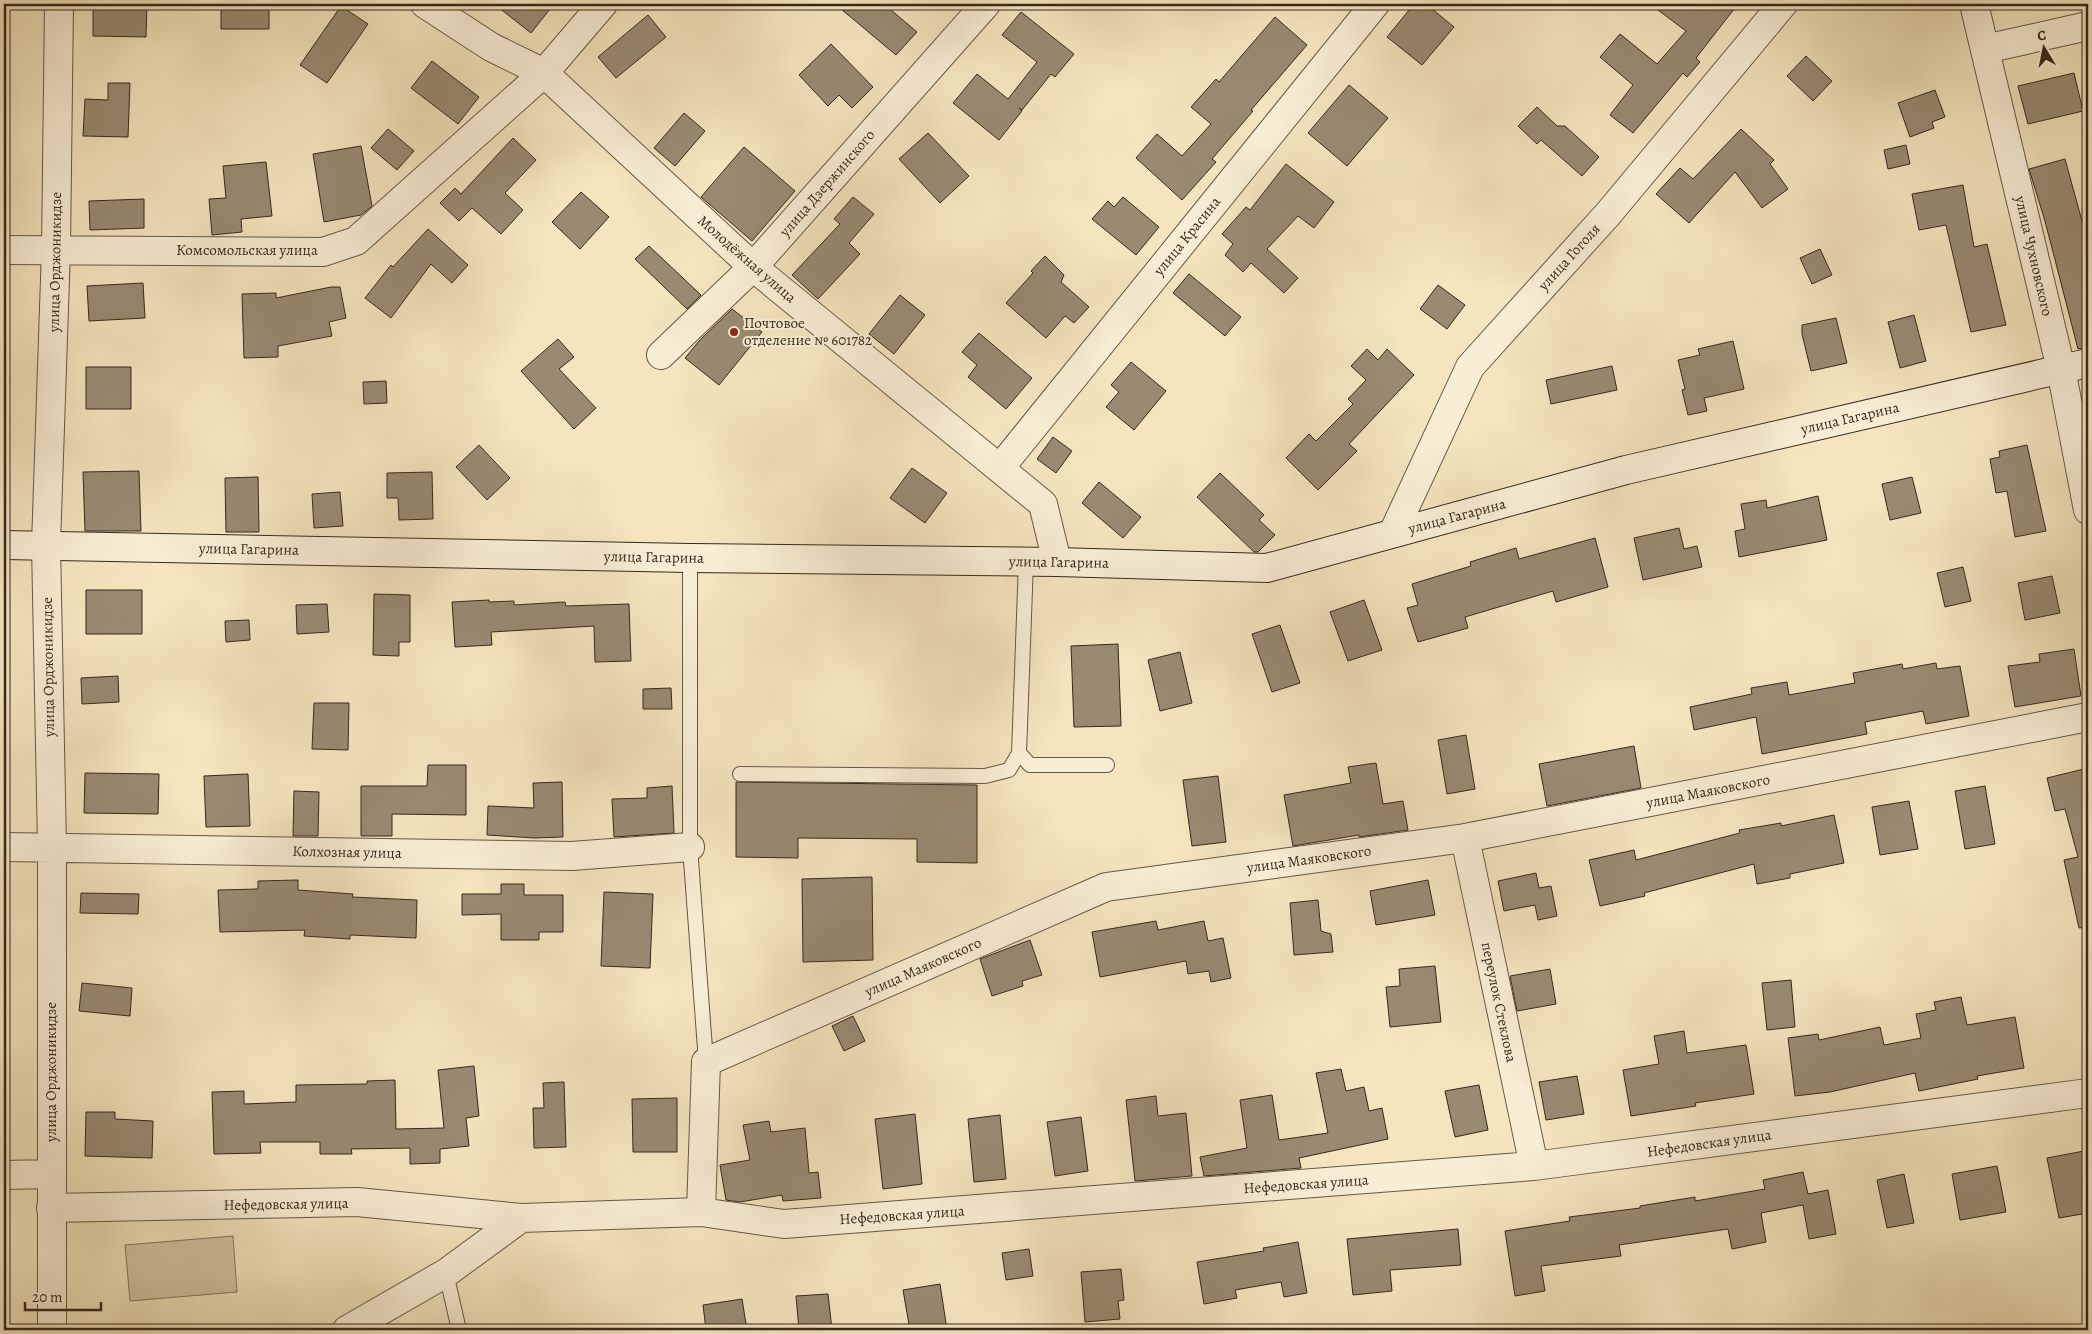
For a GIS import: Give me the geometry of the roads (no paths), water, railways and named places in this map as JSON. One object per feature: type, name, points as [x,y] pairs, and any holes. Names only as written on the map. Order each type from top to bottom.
[{"type":"street","name":"улица Орджоникидзе","points":[[52,1330],[52,846],[46,545],[56,249],[59,4]]},
{"type":"street","name":"Молодёжная улица","points":[[425,4],[491,47],[544,73],[753,267],[1043,504],[1057,562]]},
{"type":"street","name":"Комсомольская улица","points":[[4,250],[323,252],[356,241],[544,73],[604,4]]},
{"type":"street","name":"улица Дзержинского","points":[[661,355],[753,267],[986,4]]},
{"type":"street","name":"улица Гоголя","points":[[1394,533],[1470,367],[1608,214],[1783,4]]},
{"type":"street","name":"улица Чухновского","points":[[1974,4],[2061,369],[2088,510]]},
{"type":"street","name":"улица Красина","points":[[1000,468],[1363,8]]},
{"type":"street","points":[[1985,49],[2088,26]]},
{"type":"street","name":"улица Гагарина","points":[[4,545],[690,558],[1057,562],[1266,568],[1626,470],[2088,363]]},
{"type":"street","name":"улица Маяковского","points":[[706,1062],[1106,887],[1465,838],[2088,718]]},
{"type":"street","name":"переулок Стеклова","points":[[1465,838],[1534,1166]]},
{"type":"street","name":"Колхозная улица","points":[[4,847],[52,846],[572,856],[690,847]]},
{"type":"street","points":[[701,1212],[706,1062]]},
{"type":"street","name":"Нефедовская улица","points":[[51,1208],[357,1202],[521,1218],[701,1212],[784,1224],[1534,1166],[2088,1093]]},
{"type":"street","points":[[4,1175],[51,1174]]},
{"type":"street","points":[[347,1330],[446,1274],[521,1218]]},
{"type":"lane","points":[[690,558],[690,847],[706,1062]]},
{"type":"lane","points":[[740,774],[985,776],[1009,770],[1020,753],[1026,562]]},
{"type":"lane","points":[[1020,753],[1030,766],[1107,765]]},
{"type":"lane","points":[[446,1274],[459,1330]]},
{"type":"place","name":"Почтовое отделение № 601782","points":[[734,332]]}]
